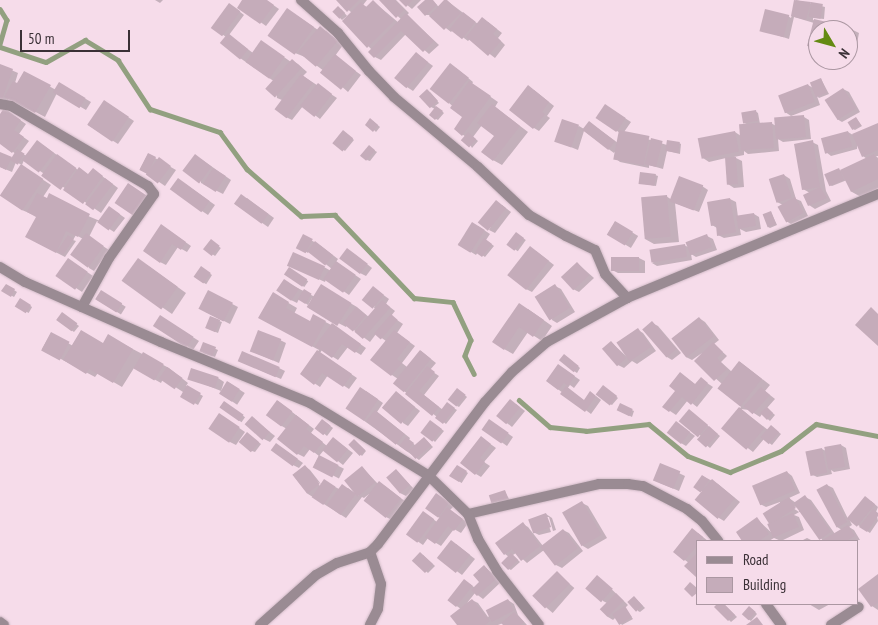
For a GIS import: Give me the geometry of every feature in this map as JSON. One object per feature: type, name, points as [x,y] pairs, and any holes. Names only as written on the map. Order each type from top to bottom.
[{"type":"street","points":[[301,0],[338,33],[369,71],[394,97],[478,167],[529,215],[595,250],[606,274],[627,298]]},
{"type":"street","points":[[0,104],[11,106],[148,186],[154,194],[109,258],[82,307]]},
{"type":"street","points":[[260,625],[316,575],[337,563],[370,552],[428,475],[512,372],[547,342],[627,298],[878,194]]},
{"type":"street","points":[[0,267],[25,282],[161,342],[310,403],[428,475],[468,514],[478,539],[497,570],[539,625]]},
{"type":"street","points":[[468,514],[599,484],[628,484],[643,486],[686,508],[702,521],[717,540]]},
{"type":"street","points":[[370,552],[381,584],[378,610],[370,625]]},
{"type":"street","points":[[767,605],[781,625]]},
{"type":"street","points":[[831,625],[859,607]]},
{"type":"street","points":[[0,622],[4,625]]},
{"type":"building","points":[[242,0],[267,0],[274,5],[260,24],[237,8]]},
{"type":"building","points":[[336,0],[359,0],[347,12]]},
{"type":"building","points":[[373,0],[394,21],[367,48],[342,21],[361,2],[366,7]]},
{"type":"building","points":[[379,0],[395,0],[404,10],[396,18]]},
{"type":"building","points":[[399,0],[413,0],[406,7]]},
{"type":"building","points":[[425,0],[433,0],[437,5],[425,16],[417,7]]},
{"type":"building","points":[[444,0],[447,0],[461,13],[444,30],[429,16]]},
{"type":"building","points":[[794,0],[811,2],[806,20],[791,16]]},
{"type":"building","points":[[811,2],[823,4],[821,19],[809,17]]},
{"type":"building","points":[[229,3],[240,11],[222,36],[211,28]]},
{"type":"building","points":[[338,6],[345,13],[339,19],[332,12]]},
{"type":"building","points":[[287,8],[314,27],[295,55],[267,36]]},
{"type":"building","points":[[765,9],[789,15],[784,37],[759,31]]},
{"type":"building","points":[[463,12],[476,22],[462,39],[449,29]]},
{"type":"building","points":[[406,13],[434,41],[423,52],[401,31],[374,58],[368,52]]},
{"type":"building","points":[[482,17],[497,29],[493,34],[501,41],[488,56],[466,37]]},
{"type":"building","points":[[320,26],[338,41],[316,67],[298,52]]},
{"type":"building","points":[[228,33],[248,49],[240,59],[220,43]]},
{"type":"building","points":[[261,40],[285,57],[269,79],[246,62]]},
{"type":"building","points":[[416,52],[428,62],[406,88],[394,78]]},
{"type":"building","points":[[335,54],[356,71],[341,90],[320,73]]},
{"type":"building","points":[[292,59],[302,68],[275,97],[265,89]]},
{"type":"building","points":[[450,63],[469,78],[449,104],[430,89]]},
{"type":"building","points":[[0,64],[13,69],[2,100],[0,99]]},
{"type":"building","points":[[24,71],[51,85],[35,113],[4,97],[13,81],[17,83]]},
{"type":"building","points":[[301,74],[313,83],[286,118],[275,109]]},
{"type":"building","points":[[821,78],[827,93],[816,97],[810,82]]},
{"type":"building","points":[[469,81],[491,96],[462,136],[454,129],[462,117],[450,108]]},
{"type":"building","points":[[59,82],[86,98],[79,108],[53,92]]},
{"type":"building","points":[[318,83],[332,94],[314,117],[300,106]]},
{"type":"building","points":[[808,84],[815,102],[785,113],[778,95]]},
{"type":"building","points":[[528,85],[549,102],[542,112],[545,114],[533,129],[509,110]]},
{"type":"building","points":[[843,88],[856,108],[838,120],[825,100]]},
{"type":"building","points":[[427,89],[438,101],[430,108],[419,97]]},
{"type":"building","points":[[104,100],[129,117],[112,142],[87,125]]},
{"type":"building","points":[[492,104],[520,126],[493,161],[481,152],[494,136],[477,123]]},
{"type":"building","points":[[605,104],[626,118],[616,132],[595,118]]},
{"type":"building","points":[[436,106],[443,111],[435,120],[429,115]]},
{"type":"building","points":[[4,108],[21,120],[14,130],[24,137],[12,153],[0,144],[0,114]]},
{"type":"building","points":[[756,110],[758,121],[743,123],[741,113]]},
{"type":"building","points":[[804,115],[806,137],[776,140],[774,118]]},
{"type":"building","points":[[856,117],[861,125],[852,130],[848,122]]},
{"type":"building","points":[[370,118],[378,125],[373,132],[365,125]]},
{"type":"building","points":[[562,119],[579,125],[571,148],[554,142]]},
{"type":"building","points":[[589,121],[615,141],[608,150],[582,130]]},
{"type":"building","points":[[772,122],[774,148],[741,150],[739,124]]},
{"type":"building","points":[[878,123],[878,150],[862,157],[852,134]]},
{"type":"building","points":[[343,130],[353,138],[342,151],[332,143]]},
{"type":"building","points":[[619,130],[649,136],[644,165],[613,159]]},
{"type":"building","points":[[735,131],[739,152],[702,159],[698,138]]},
{"type":"building","points":[[848,131],[852,146],[825,154],[821,138]]},
{"type":"building","points":[[468,132],[476,139],[469,148],[461,140]]},
{"type":"building","points":[[651,138],[663,141],[656,167],[644,164]]},
{"type":"building","points":[[37,140],[54,153],[39,173],[22,160]]},
{"type":"building","points":[[667,140],[680,142],[678,153],[665,151]]},
{"type":"building","points":[[813,140],[820,187],[802,190],[794,144]]},
{"type":"building","points":[[369,145],[375,150],[366,161],[360,156]]},
{"type":"building","points":[[17,149],[25,154],[18,165],[10,160]]},
{"type":"building","points":[[0,152],[12,157],[6,170],[0,167]]},
{"type":"building","points":[[148,153],[156,157],[147,174],[139,170]]},
{"type":"building","points":[[57,154],[76,168],[61,190],[41,176]]},
{"type":"building","points":[[195,154],[212,167],[199,183],[182,171]]},
{"type":"building","points":[[874,154],[878,162],[878,179],[851,192],[840,170]]},
{"type":"building","points":[[159,157],[171,166],[158,184],[146,175]]},
{"type":"building","points":[[736,157],[738,184],[727,185],[725,158]]},
{"type":"building","points":[[21,164],[43,179],[22,211],[0,196]]},
{"type":"building","points":[[79,167],[88,174],[93,168],[103,176],[83,204],[63,190]]},
{"type":"building","points":[[213,168],[226,176],[216,192],[203,184]]},
{"type":"building","points":[[839,168],[844,180],[829,186],[824,174]]},
{"type":"building","points":[[640,172],[656,174],[654,186],[639,184]]},
{"type":"building","points":[[784,174],[792,198],[777,203],[769,179]]},
{"type":"building","points":[[679,176],[703,185],[694,211],[669,201]]},
{"type":"building","points":[[105,178],[113,184],[93,210],[85,204]]},
{"type":"building","points":[[178,178],[210,201],[201,212],[170,189]]},
{"type":"building","points":[[128,183],[149,197],[135,217],[115,203]]},
{"type":"building","points":[[820,187],[827,198],[808,206],[803,195]]},
{"type":"building","points":[[37,193],[47,198],[49,193],[90,214],[78,237],[66,231],[56,253],[25,237],[36,217],[27,212]]},
{"type":"building","points":[[241,194],[269,214],[261,224],[234,204]]},
{"type":"building","points":[[667,195],[671,237],[645,239],[641,197]]},
{"type":"building","points":[[795,197],[804,213],[786,222],[778,207]]},
{"type":"building","points":[[730,198],[736,232],[717,236],[716,225],[711,226],[707,202]]},
{"type":"building","points":[[496,200],[506,208],[488,231],[478,223]]},
{"type":"building","points":[[109,206],[120,214],[109,230],[97,222]]},
{"type":"building","points":[[771,211],[776,224],[768,227],[763,214]]},
{"type":"building","points":[[754,213],[756,226],[738,229],[736,216]]},
{"type":"building","points":[[615,221],[633,232],[625,246],[607,235]]},
{"type":"building","points":[[472,222],[485,230],[470,253],[458,245]]},
{"type":"building","points":[[161,224],[186,242],[181,250],[172,244],[160,263],[143,251]]},
{"type":"building","points":[[516,232],[524,238],[514,251],[506,245]]},
{"type":"building","points":[[86,233],[104,246],[88,268],[70,255]]},
{"type":"building","points":[[303,234],[313,239],[306,253],[296,248]]},
{"type":"building","points":[[707,234],[712,247],[691,255],[686,242]]},
{"type":"building","points":[[68,235],[74,239],[63,255],[57,251]]},
{"type":"building","points":[[484,238],[492,244],[482,257],[475,252]]},
{"type":"building","points":[[211,239],[220,246],[212,256],[203,249]]},
{"type":"building","points":[[315,241],[333,255],[325,265],[307,251]]},
{"type":"building","points":[[685,244],[687,257],[651,262],[649,250]]},
{"type":"building","points":[[530,246],[549,261],[526,290],[507,275]]},
{"type":"building","points":[[347,248],[368,264],[360,274],[339,258]]},
{"type":"building","points":[[293,252],[325,266],[319,280],[287,266]]},
{"type":"building","points":[[611,257],[639,257],[639,271],[611,271]]},
{"type":"building","points":[[68,258],[88,272],[75,290],[55,276]]},
{"type":"building","points":[[138,258],[178,287],[161,309],[122,281]]},
{"type":"building","points":[[336,261],[356,275],[343,293],[323,279]]},
{"type":"building","points":[[577,262],[589,275],[573,290],[561,277]]},
{"type":"building","points":[[201,266],[211,273],[203,284],[194,277]]},
{"type":"building","points":[[289,267],[307,279],[302,287],[284,274]]},
{"type":"building","points":[[284,279],[299,289],[291,301],[276,291]]},
{"type":"building","points":[[6,284],[15,289],[11,297],[1,291]]},
{"type":"building","points":[[321,284],[352,303],[337,326],[307,307]]},
{"type":"building","points":[[555,284],[570,308],[549,320],[535,297]]},
{"type":"building","points":[[373,286],[384,295],[373,309],[362,300]]},
{"type":"building","points":[[304,289],[312,294],[305,304],[298,299]]},
{"type":"building","points":[[101,290],[122,303],[116,313],[95,299]]},
{"type":"building","points":[[208,290],[233,303],[223,321],[198,309]]},
{"type":"building","points":[[273,292],[289,302],[286,308],[310,321],[313,314],[326,321],[312,347],[258,318]]},
{"type":"building","points":[[20,298],[31,305],[26,313],[15,306]]},
{"type":"building","points":[[382,300],[390,307],[363,339],[354,332]]},
{"type":"building","points":[[519,303],[544,320],[533,337],[519,327],[504,350],[492,342]]},
{"type":"building","points":[[356,307],[366,315],[353,332],[343,323]]},
{"type":"building","points":[[871,307],[878,314],[878,346],[855,325]]},
{"type":"building","points":[[62,312],[77,323],[71,331],[56,320]]},
{"type":"building","points":[[391,314],[398,320],[381,340],[374,334]]},
{"type":"building","points":[[160,315],[194,337],[186,348],[153,326]]},
{"type":"building","points":[[210,316],[220,320],[215,332],[205,328]]},
{"type":"building","points":[[699,317],[714,336],[686,357],[671,339]]},
{"type":"building","points":[[652,321],[676,349],[666,357],[642,330]]},
{"type":"building","points":[[332,323],[361,344],[355,353],[342,344],[332,358],[315,346]]},
{"type":"building","points":[[638,328],[651,347],[629,362],[616,343]]},
{"type":"building","points":[[81,330],[103,343],[108,334],[133,349],[113,383],[89,369],[86,374],[63,360]]},
{"type":"building","points":[[258,330],[281,339],[273,360],[250,351]]},
{"type":"building","points":[[394,330],[410,342],[397,359],[402,363],[391,376],[370,360]]},
{"type":"building","points":[[51,332],[70,342],[60,360],[41,351]]},
{"type":"building","points":[[611,341],[626,358],[617,366],[602,349]]},
{"type":"building","points":[[203,342],[216,347],[212,356],[199,351]]},
{"type":"building","points":[[713,342],[723,352],[717,358],[727,369],[714,381],[694,361]]},
{"type":"building","points":[[317,350],[352,374],[343,387],[322,373],[314,385],[300,374]]},
{"type":"building","points":[[420,350],[431,359],[404,392],[393,383]]},
{"type":"building","points":[[242,351],[280,367],[275,377],[238,361]]},
{"type":"building","points":[[143,352],[164,364],[154,380],[134,368]]},
{"type":"building","points":[[564,354],[579,366],[574,372],[559,360]]},
{"type":"building","points":[[739,361],[762,379],[740,406],[717,389]]},
{"type":"building","points":[[558,364],[575,376],[568,386],[564,383],[558,390],[546,381]]},
{"type":"building","points":[[427,366],[435,372],[419,391],[439,407],[432,416],[405,394]]},
{"type":"building","points":[[167,367],[183,378],[175,389],[159,378]]},
{"type":"building","points":[[191,368],[219,377],[215,388],[187,379]]},
{"type":"building","points":[[680,372],[695,384],[701,377],[708,383],[691,405],[682,397],[669,412],[662,407],[675,391],[669,386]]},
{"type":"building","points":[[227,381],[240,389],[232,402],[219,394]]},
{"type":"building","points":[[187,385],[201,393],[194,405],[180,397]]},
{"type":"building","points":[[603,385],[617,396],[610,406],[596,394]]},
{"type":"building","points":[[566,386],[584,400],[590,391],[596,396],[585,412],[560,394]]},
{"type":"building","points":[[360,387],[378,399],[364,421],[345,409]]},
{"type":"building","points":[[761,387],[770,395],[753,414],[744,406]]},
{"type":"building","points":[[457,388],[466,395],[456,407],[448,400]]},
{"type":"building","points":[[396,391],[415,407],[401,424],[382,408]]},
{"type":"building","points":[[510,399],[520,407],[506,424],[496,416]]},
{"type":"building","points":[[277,400],[292,411],[281,427],[266,415]]},
{"type":"building","points":[[224,401],[244,415],[239,421],[219,408]]},
{"type":"building","points":[[447,402],[455,408],[443,424],[435,418]]},
{"type":"building","points":[[620,403],[633,409],[629,416],[617,410]]},
{"type":"building","points":[[739,407],[764,428],[746,450],[721,428]]},
{"type":"building","points":[[767,407],[773,413],[767,420],[760,413]]},
{"type":"building","points":[[689,409],[708,425],[698,437],[679,421]]},
{"type":"building","points":[[375,410],[405,434],[396,445],[366,421]]},
{"type":"building","points":[[219,413],[240,427],[229,443],[208,429]]},
{"type":"building","points":[[296,415],[309,425],[306,429],[323,442],[314,453],[304,446],[297,455],[277,439]]},
{"type":"building","points":[[252,416],[270,432],[262,440],[245,424]]},
{"type":"building","points":[[322,419],[331,426],[323,435],[315,428]]},
{"type":"building","points":[[489,419],[509,433],[501,443],[482,430]]},
{"type":"building","points":[[430,420],[442,429],[432,442],[420,433]]},
{"type":"building","points":[[676,421],[690,432],[681,444],[667,433]]},
{"type":"building","points":[[771,425],[779,432],[769,444],[761,437]]},
{"type":"building","points":[[709,426],[718,434],[706,447],[697,439]]},
{"type":"building","points":[[247,432],[259,442],[251,452],[239,442]]},
{"type":"building","points":[[481,436],[491,444],[480,458],[485,462],[475,475],[460,463]]},
{"type":"building","points":[[333,437],[348,449],[337,462],[322,450]]},
{"type":"building","points":[[406,437],[414,443],[407,452],[399,446]]},
{"type":"building","points":[[424,437],[431,445],[415,459],[408,451]]},
{"type":"building","points":[[354,439],[365,450],[360,456],[348,445]]},
{"type":"building","points":[[276,443],[298,459],[293,466],[271,450]]},
{"type":"building","points":[[841,444],[845,467],[828,470],[824,447]]},
{"type":"building","points":[[822,448],[827,472],[811,476],[805,452]]},
{"type":"building","points":[[319,455],[339,465],[332,477],[313,467]]},
{"type":"building","points":[[660,463],[680,471],[673,489],[653,481]]},
{"type":"building","points":[[305,465],[320,484],[307,494],[292,475]]},
{"type":"building","points":[[457,465],[467,471],[459,482],[449,476]]},
{"type":"building","points":[[362,466],[375,482],[357,497],[344,480]]},
{"type":"building","points":[[396,469],[410,485],[400,493],[386,478]]},
{"type":"building","points":[[787,471],[795,490],[760,505],[752,486]]},
{"type":"building","points":[[702,475],[709,480],[700,492],[693,487]]},
{"type":"building","points":[[324,479],[336,487],[323,505],[312,497]]},
{"type":"building","points":[[712,479],[735,498],[718,519],[695,500]]},
{"type":"building","points":[[379,481],[401,498],[386,518],[364,501]]},
{"type":"building","points":[[342,484],[356,494],[340,515],[327,505]]},
{"type":"building","points":[[827,484],[847,522],[837,528],[816,490]]},
{"type":"building","points":[[505,490],[508,499],[492,504],[489,495]]},
{"type":"building","points":[[436,493],[449,502],[438,518],[425,509]]},
{"type":"building","points":[[805,495],[831,532],[819,540],[794,503]]},
{"type":"building","points":[[865,496],[875,504],[857,527],[847,519]]},
{"type":"building","points":[[789,497],[796,508],[770,524],[763,513]]},
{"type":"building","points":[[582,501],[602,535],[582,546],[562,512]]},
{"type":"building","points":[[447,507],[463,519],[454,531],[448,526],[435,544],[425,537]]},
{"type":"building","points":[[873,509],[878,513],[878,516],[867,532],[859,527]]},
{"type":"building","points":[[423,511],[434,519],[417,543],[406,534]]},
{"type":"building","points":[[546,513],[551,527],[533,534],[528,519]]},
{"type":"building","points":[[793,513],[799,527],[773,538],[767,524]]},
{"type":"building","points":[[757,517],[769,534],[760,540],[741,540],[736,532]]},
{"type":"building","points":[[523,522],[540,546],[521,561],[512,549],[504,555],[495,543]]},
{"type":"building","points":[[848,525],[855,536],[848,540],[823,540]]},
{"type":"building","points":[[692,528],[703,537],[701,540],[696,540],[696,547],[684,561],[673,552]]},
{"type":"building","points":[[563,529],[578,548],[555,566],[540,547]]},
{"type":"building","points":[[451,540],[470,555],[456,573],[437,558]]},
{"type":"building","points":[[420,552],[433,564],[425,573],[412,561]]},
{"type":"building","points":[[511,553],[518,560],[508,570],[501,563]]},
{"type":"building","points":[[696,554],[696,577],[684,566]]},
{"type":"building","points":[[484,565],[496,579],[477,596],[471,590],[479,582],[473,575]]},
{"type":"building","points":[[557,571],[570,584],[545,608],[532,596]]},
{"type":"building","points":[[878,574],[878,603],[871,607],[858,589]]},
{"type":"building","points":[[597,575],[613,589],[601,602],[585,589]]},
{"type":"building","points":[[464,579],[473,586],[456,607],[447,600]]},
{"type":"building","points":[[690,582],[696,587],[696,594],[692,597],[684,589]]},
{"type":"building","points":[[616,593],[624,601],[608,617],[600,609]]},
{"type":"building","points":[[634,596],[643,606],[636,612],[627,602]]},
{"type":"building","points":[[472,599],[490,621],[485,625],[457,625],[450,616]]},
{"type":"building","points":[[508,599],[514,611],[492,622],[486,610]]},
{"type":"building","points":[[716,605],[725,605],[735,615],[728,621],[714,607]]},
{"type":"building","points":[[625,606],[632,617],[619,625],[612,614]]},
{"type":"building","points":[[749,606],[756,612],[749,620],[742,614]]},
{"type":"building","points":[[514,612],[524,622],[521,625],[503,625],[501,623]]},
{"type":"building","points":[[757,617],[763,625],[746,625]]},
{"type":"waterway","points":[[0,9],[7,20],[0,45]]},
{"type":"waterway","points":[[0,47],[46,62],[85,40],[118,60],[150,109],[220,132],[247,169],[301,216],[335,215],[414,298],[453,302],[471,340],[465,356],[474,374]]},
{"type":"waterway","points":[[519,400],[550,427],[586,431],[649,424],[688,456],[730,472],[781,451],[816,424],[878,436]]}]
